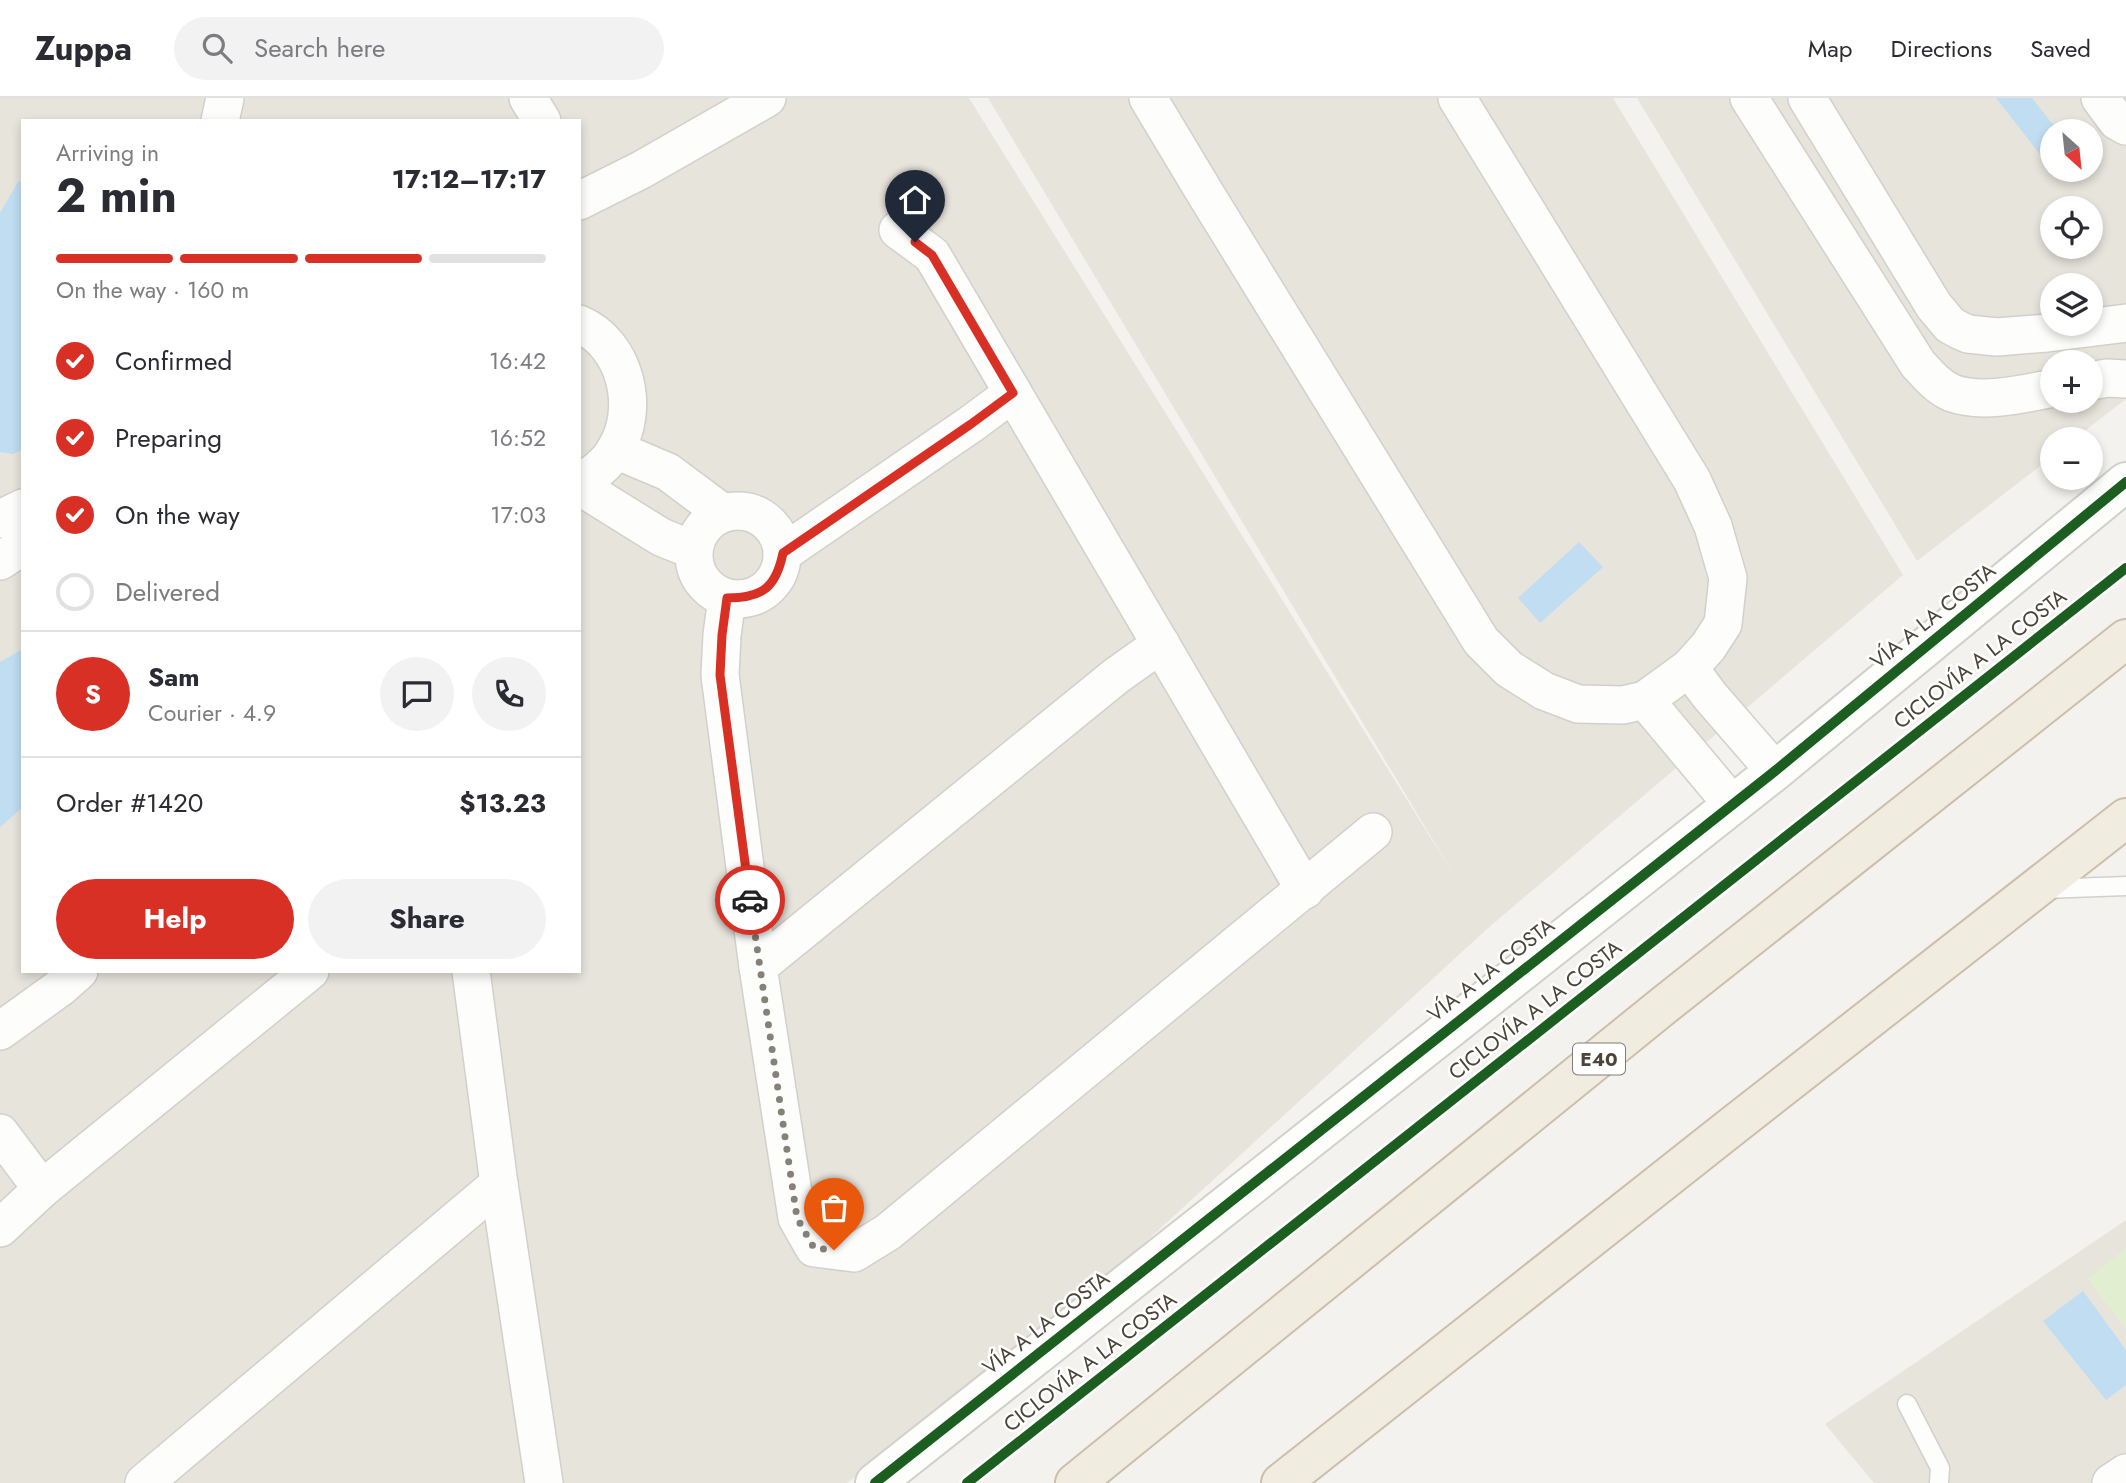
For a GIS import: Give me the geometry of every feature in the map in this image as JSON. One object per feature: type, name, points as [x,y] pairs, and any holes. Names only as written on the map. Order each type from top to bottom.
[{"type":"highway","name":"E40","points":[[1075,1483],[1663,1006],[2126,639]]},
{"type":"highway","points":[[1281,1483],[2126,818]]},
{"type":"street","points":[[220,119],[225,98]]},
{"type":"street","points":[[528,98],[541,119]]},
{"type":"street","points":[[582,194],[641,170],[767,98]]},
{"type":"street","points":[[1148,98],[1481,642],[1509,669],[1544,691],[1578,704],[1623,705],[1645,700],[1689,668],[1709,647],[1723,624],[1728,578],[1713,526],[1692,480],[1457,98]]},
{"type":"street","points":[[1807,98],[1934,306],[1950,325],[1968,334],[1997,337],[2126,323]]},
{"type":"street","points":[[2100,98],[2118,121],[2126,126]]},
{"type":"street","points":[[1762,103],[1918,364],[1935,382],[1953,393],[1979,397],[2005,397],[2040,390]]},
{"type":"street","points":[[898,230],[932,255],[1305,890]]},
{"type":"street","points":[[581,325],[606,344],[622,368],[629,395],[627,423],[616,450],[599,470],[581,483]]},
{"type":"street","points":[[2103,379],[2126,379]]},
{"type":"street","points":[[783,553],[1013,393]]},
{"type":"street","points":[[616,450],[668,472],[723,513]]},
{"type":"street","name":"VÍA A LA COSTA","points":[[875,1483],[1775,771],[2126,482]]},
{"type":"street","points":[[581,485],[661,537],[693,550]]},
{"type":"street","points":[[0,519],[21,509]]},
{"type":"street","points":[[743,510],[763,517],[778,533],[783,553],[779,573],[766,589],[748,598],[727,598],[701,581],[693,550],[698,534],[708,521],[723,513],[743,510]]},
{"type":"street","points":[[0,561],[21,547]]},
{"type":"street","points":[[727,598],[720,675],[758,967],[797,1218],[814,1248],[854,1253],[888,1232],[1373,832]]},
{"type":"street","points":[[758,967],[1116,676],[1161,644]]},
{"type":"street","points":[[1689,668],[1775,771]]},
{"type":"street","points":[[1645,700],[1732,804]]},
{"type":"street","points":[[0,1031],[77,973]]},
{"type":"street","points":[[0,1228],[42,1189],[308,973]]},
{"type":"street","points":[[471,973],[499,1184],[544,1483]]},
{"type":"street","points":[[0,1133],[42,1189]]},
{"type":"street","points":[[144,1483],[499,1184]]},
{"type":"street","points":[[2111,1483],[2126,1473]]},
{"type":"lane","points":[[2034,890],[2126,886]]},
{"type":"lane","points":[[1907,1404],[1940,1468],[1940,1483]]},
{"type":"shaded area","points":[[0,98],[969,98],[1457,880],[988,98],[1613,98],[1903,575],[1487,929],[1067,1314],[847,1483],[0,1483]]},
{"type":"shaded area","points":[[1637,98],[2126,98],[2126,399],[2090,427],[2040,427],[2040,466],[1917,561]]},
{"type":"shaded area","points":[[2126,1220],[2126,1483],[1874,1483],[1825,1424]]},
{"type":"green space","points":[[2126,1248],[2126,1329],[2087,1279]]},
{"type":"water","points":[[1996,98],[2032,98],[2049,119],[2040,119],[2040,154]]},
{"type":"water","points":[[21,181],[21,450],[13,454],[0,452],[0,213]]},
{"type":"water","points":[[1579,542],[1603,567],[1540,623],[1518,598]]},
{"type":"water","points":[[21,650],[21,809],[0,827],[0,662]]},
{"type":"water","points":[[2083,1291],[2126,1350],[2126,1385],[2106,1400],[2043,1321]]},
{"type":"cycle path","points":[[875,1483],[1775,771],[2126,482]]},
{"type":"cycle path","name":"CICLOVÍA A LA COSTA","points":[[967,1483],[2126,568]]},
{"type":"way so far","points":[[750,900],[797,1218],[814,1248],[834,1250]]},
{"type":"route","points":[[750,900],[720,675],[727,598],[748,598],[766,589],[779,573],[783,553],[1013,393],[932,255],[915,242]]}]
